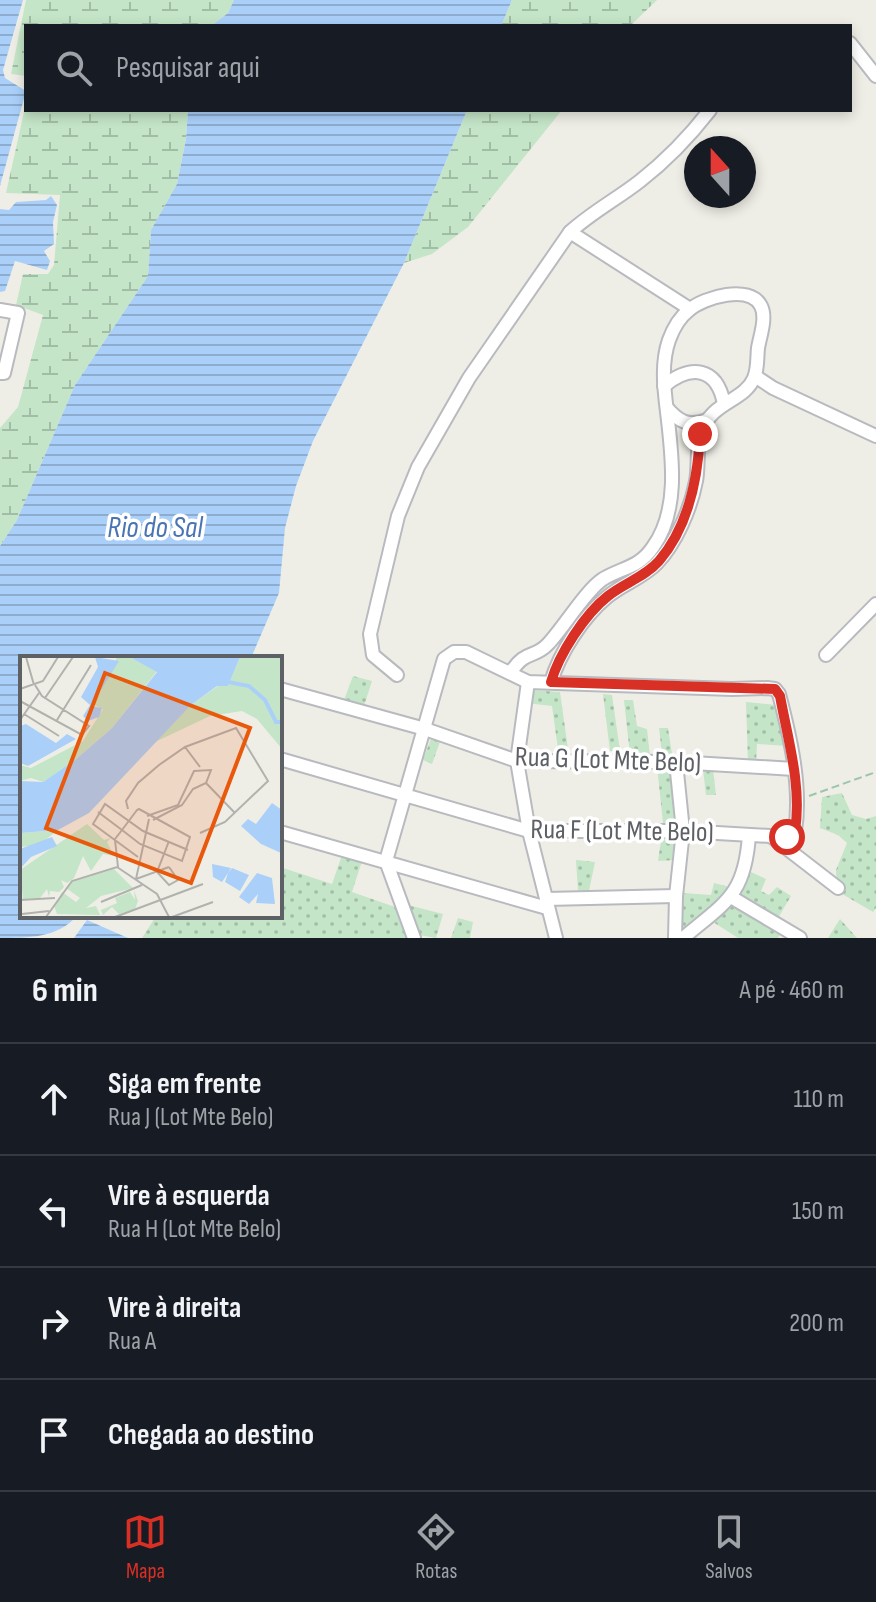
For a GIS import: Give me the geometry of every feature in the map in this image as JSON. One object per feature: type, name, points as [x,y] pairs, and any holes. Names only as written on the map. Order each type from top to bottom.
[{"type":"street","points":[[852,46],[876,76]]},
{"type":"street","points":[[397,675],[373,655],[370,634],[398,516],[418,467],[469,378],[570,232],[586,217],[639,182],[675,151],[708,112]]},
{"type":"street","points":[[570,232],[690,309]]},
{"type":"street","points":[[511,672],[520,659],[546,646],[601,580],[636,565],[653,548],[665,527],[671,501],[664,386],[664,360],[669,340],[677,323],[690,309],[708,300],[743,294],[754,298],[762,308],[763,318],[755,376],[748,388],[712,412],[700,434],[696,484],[670,546],[657,564],[607,596],[557,661],[551,682]]},
{"type":"street","points":[[0,310],[18,313],[2,373]]},
{"type":"street","points":[[664,386],[678,374],[696,372],[710,375],[721,388],[724,404]]},
{"type":"street","points":[[755,376],[773,388],[876,436]]},
{"type":"street","points":[[667,408],[700,434]]},
{"type":"street","points":[[668,437],[684,422],[707,420]]},
{"type":"street","points":[[826,655],[876,604]]},
{"type":"street","points":[[414,938],[386,861],[444,659],[454,652],[466,652],[528,682],[775,689],[780,696],[794,769],[796,800]]},
{"type":"street","points":[[538,652],[557,661]]},
{"type":"street","points":[[528,682],[517,761],[529,831],[556,938]]},
{"type":"street","name":"Rua G (Lot Mte Belo)","points":[[282,690],[425,729],[517,761],[676,762],[794,769]]},
{"type":"street","name":"Rua F (Lot Mte Belo)","points":[[282,760],[529,831],[683,831],[772,837],[794,834],[796,800]]},
{"type":"street","points":[[675,938],[683,831],[676,762]]},
{"type":"street","points":[[282,833],[547,903],[676,896]]},
{"type":"street","points":[[683,938],[731,897],[746,863],[749,835]]},
{"type":"street","points":[[772,837],[838,888]]},
{"type":"street","points":[[731,897],[800,938]]},
{"type":"path","points":[[796,800],[876,772]]},
{"type":"green space","points":[[26,0],[234,0],[228,13],[214,24],[24,24],[24,76],[11,74]]},
{"type":"green space","points":[[512,0],[657,0],[632,24],[502,24]]},
{"type":"green space","points":[[24,112],[188,112],[177,184],[151,230],[148,276],[75,385],[17,520],[0,546],[0,428],[18,407],[43,315],[16,305],[23,274],[48,274],[54,265],[60,195],[6,193]]},
{"type":"green space","points":[[466,112],[560,112],[468,227],[432,254],[404,263]]},
{"type":"green space","points":[[353,676],[372,681],[364,706],[344,700]]},
{"type":"green space","points":[[529,690],[560,692],[568,749],[558,749],[552,706],[526,703]]},
{"type":"green space","points":[[603,694],[612,695],[620,751],[610,751]]},
{"type":"green space","points":[[624,700],[633,700],[637,726],[647,729],[650,756],[630,755]]},
{"type":"green space","points":[[746,702],[776,705],[787,746],[757,744],[756,763],[748,764]]},
{"type":"green space","points":[[659,728],[668,728],[672,754],[662,754]]},
{"type":"green space","points":[[432,736],[441,739],[432,764],[423,760]]},
{"type":"green space","points":[[657,766],[671,767],[677,824],[663,823]]},
{"type":"green space","points":[[703,769],[713,769],[716,795],[706,795]]},
{"type":"green space","points":[[842,793],[852,815],[866,819],[876,816],[876,908],[873,912],[837,891],[836,870],[847,843],[838,835],[820,828],[822,797]]},
{"type":"green space","points":[[662,834],[679,834],[675,860],[658,861]]},
{"type":"green space","points":[[342,855],[362,861],[352,892],[395,907],[409,938],[142,938],[155,918],[282,918],[282,868],[332,884]]},
{"type":"green space","points":[[576,860],[595,862],[589,891],[578,891]]},
{"type":"green space","points":[[751,872],[766,879],[761,891],[769,895],[777,887],[791,896],[778,918],[736,896]]},
{"type":"green space","points":[[714,883],[733,888],[679,936],[684,893],[711,895]]},
{"type":"green space","points":[[731,902],[782,931],[778,938],[738,938],[710,920]]},
{"type":"green space","points":[[408,905],[443,914],[436,938],[419,935]]},
{"type":"green space","points":[[458,918],[473,922],[470,938],[451,938]]},
{"type":"green space","points":[[840,919],[857,938],[828,938]]},
{"type":"water","points":[[0,0],[23,0],[3,70],[5,78],[24,90],[24,98],[0,186]]},
{"type":"water","points":[[234,0],[512,0],[502,24],[214,24],[228,13]]},
{"type":"water","name":"Rio do Sal","points":[[188,112],[466,112],[404,263],[313,441],[285,528],[279,593],[252,656],[20,656],[20,918],[75,918],[51,933],[0,938],[0,546],[17,520],[75,385],[148,276],[151,230],[177,184]]},
{"type":"water","points":[[51,196],[57,205],[53,222],[54,244],[44,251],[50,261],[47,270],[15,261],[5,291],[0,292],[0,209],[9,210],[16,202],[46,200]]},
{"type":"water","points":[[87,920],[128,938],[74,938]]},
{"type":"route","points":[[700,434],[696,484],[670,546],[657,564],[607,596],[557,661],[551,682],[775,689],[780,696],[794,769],[796,822],[793,835],[787,837]]}]
